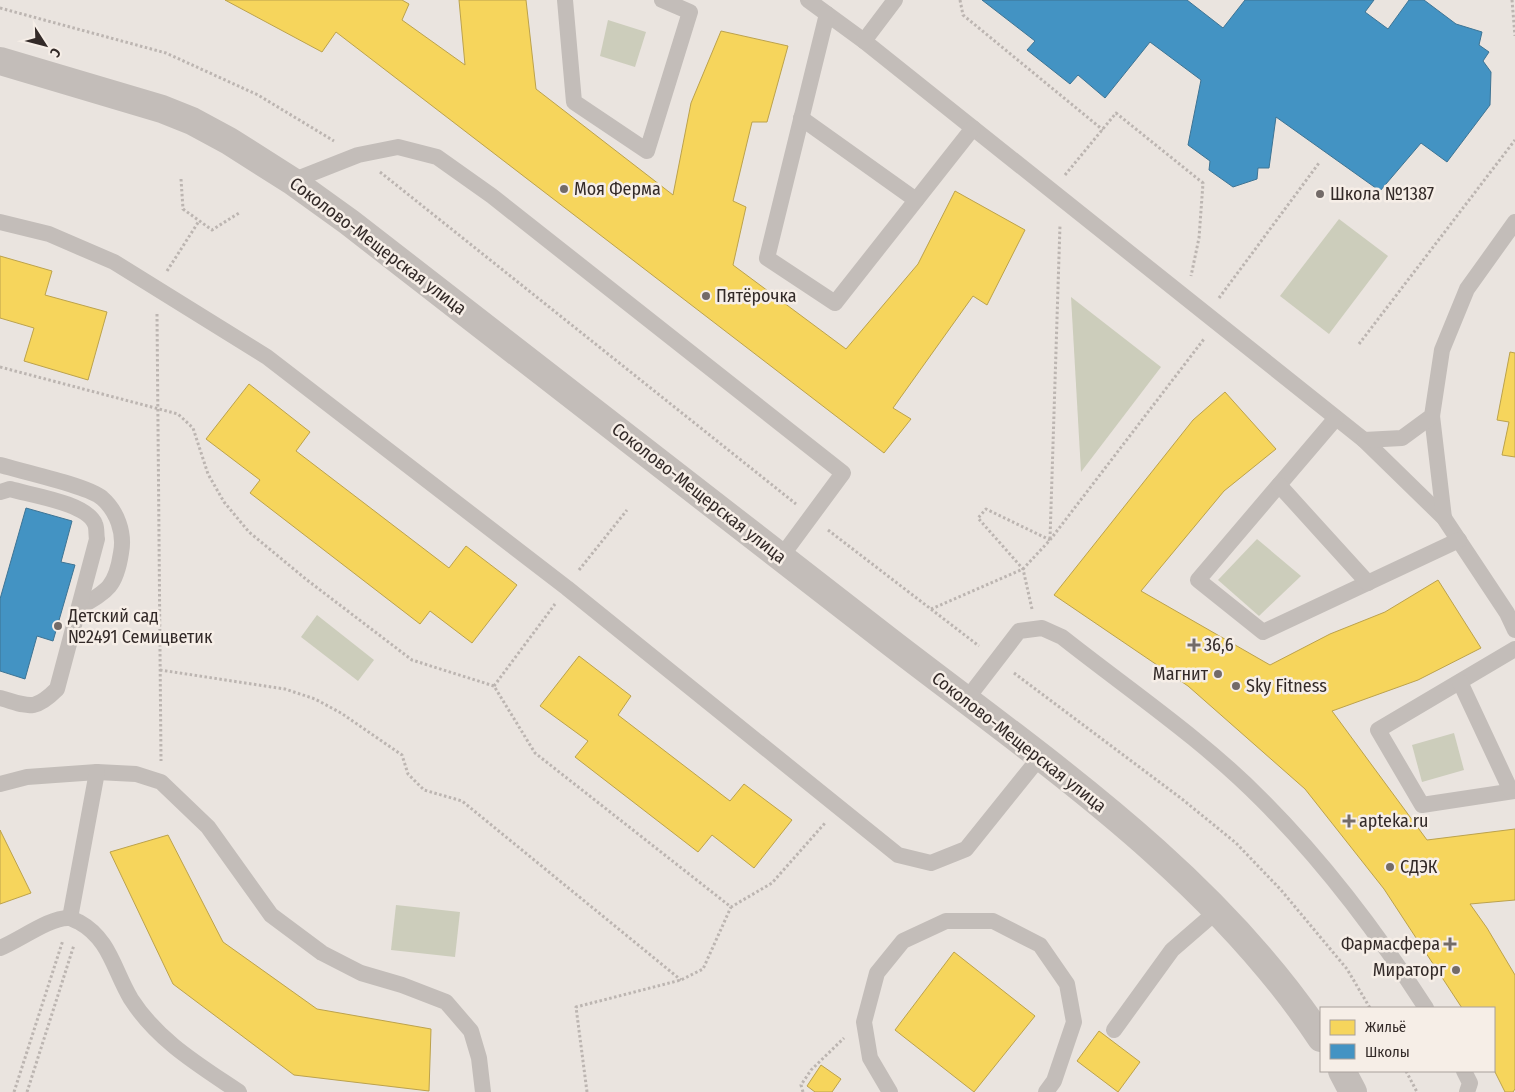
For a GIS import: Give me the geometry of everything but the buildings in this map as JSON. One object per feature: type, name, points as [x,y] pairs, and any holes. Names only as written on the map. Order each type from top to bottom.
[{"type":"street","name":"Соколово-Мещерская улица","points":[[0,61],[162,109],[192,121],[229,141],[292,181],[365,234],[1040,757],[1159,854],[1217,911],[1300,1006],[1320,1036]]},
{"type":"street","points":[[1343,1072],[1353,1092]]},
{"type":"lane","points":[[564,0],[574,102],[647,151],[690,12],[662,0]]},
{"type":"lane","points":[[808,0],[864,41],[1364,440],[1444,518],[1507,613],[1515,630]]},
{"type":"lane","points":[[864,41],[894,0]]},
{"type":"lane","points":[[827,14],[767,258],[835,303],[973,128]]},
{"type":"lane","points":[[801,118],[916,200]]},
{"type":"lane","points":[[292,181],[358,155],[398,148],[437,157],[492,196],[843,473],[781,556]]},
{"type":"lane","points":[[0,222],[50,234],[114,262],[267,357],[567,588],[898,855],[931,863],[966,849],[1002,807],[1040,757]]},
{"type":"lane","points":[[1444,518],[1432,416],[1442,350],[1466,289],[1515,222]]},
{"type":"lane","points":[[1364,440],[1402,438],[1432,416]]},
{"type":"lane","points":[[1336,418],[1198,580],[1263,632],[1459,540]]},
{"type":"lane","points":[[0,465],[83,489],[102,497],[119,520],[123,544],[118,572],[106,592],[80,607]]},
{"type":"lane","points":[[1279,485],[1368,582]]},
{"type":"lane","points":[[0,492],[10,489],[75,507],[86,513],[95,523],[97,539],[57,689],[45,701],[31,706],[0,698]]},
{"type":"lane","points":[[966,700],[1019,631],[1042,628],[1062,637],[1203,746],[1261,799],[1316,856],[1381,939],[1425,1007]]},
{"type":"lane","points":[[1460,682],[1513,791],[1422,805],[1378,730],[1515,649]]},
{"type":"lane","points":[[75,921],[97,772]]},
{"type":"lane","points":[[0,784],[27,777],[97,772],[136,774],[161,782],[208,827],[271,915],[322,953],[361,973],[402,985],[446,1002],[471,1031],[479,1058],[483,1092]]},
{"type":"lane","points":[[1114,1030],[1172,950],[1217,911]]},
{"type":"lane","points":[[0,948],[19,940],[51,920],[75,921],[92,930],[108,950],[131,998],[154,1029],[188,1058],[239,1092]]},
{"type":"lane","points":[[890,1092],[870,1058],[864,1022],[877,973],[903,941],[946,920],[992,921],[1040,945],[1067,984],[1074,1022],[1054,1081],[1046,1092]]},
{"type":"lane","points":[[1464,1072],[1470,1083],[1467,1092]]},
{"type":"path","points":[[960,0],[963,15],[1103,130]]},
{"type":"path","points":[[1512,0],[1515,36]]},
{"type":"path","points":[[0,8],[166,53],[258,95],[358,155],[811,516],[1182,799],[1236,843],[1282,890],[1347,968],[1369,1007]]},
{"type":"path","points":[[1050,540],[1056,195],[1116,113],[1204,183],[1199,238],[1187,299]]},
{"type":"path","points":[[1359,344],[1515,140]]},
{"type":"path","points":[[931,609],[1023,569],[1050,540],[1211,319],[1319,163]]},
{"type":"path","points":[[181,179],[183,209],[212,230],[239,213]]},
{"type":"path","points":[[161,782],[157,288],[199,220]]},
{"type":"path","points":[[0,367],[178,414],[193,428],[208,474],[224,502],[249,532],[300,574],[412,660],[494,686],[535,753],[731,907]]},
{"type":"path","points":[[1036,629],[1023,569],[978,518],[986,509],[1050,540]]},
{"type":"path","points":[[494,686],[627,510]]},
{"type":"path","points":[[160,670],[286,689],[315,699],[341,713],[402,755],[408,774],[424,790],[462,802],[681,980]]},
{"type":"path","points":[[587,1092],[576,1007],[681,980],[703,970],[731,907],[772,883],[839,807]]},
{"type":"path","points":[[14,1092],[75,921]]},
{"type":"path","points":[[27,1092],[75,921]]},
{"type":"path","points":[[803,1092],[801,1085],[811,1070],[835,1046],[864,1022]]},
{"type":"path","points":[[1407,1072],[1417,1092]]},
{"type":"green space","points":[[608,20],[646,32],[635,67],[600,56]]},
{"type":"green space","points":[[1339,219],[1388,256],[1329,334],[1280,296]]},
{"type":"green space","points":[[1071,297],[1161,367],[1081,472]]},
{"type":"green space","points":[[1257,539],[1301,576],[1259,616],[1218,580]]},
{"type":"green space","points":[[317,615],[374,660],[358,681],[301,637]]},
{"type":"green space","points":[[1454,733],[1464,770],[1422,782],[1412,745]]},
{"type":"green space","points":[[396,905],[460,912],[455,957],[391,950]]},
{"type":"place","name":"Моя Ферма","points":[[564,189]]},
{"type":"place","name":"Школа №1387","points":[[1320,194]]},
{"type":"place","name":"Пятёрочка","points":[[706,296]]},
{"type":"place","name":"Детский сад №2491 Семицветик","points":[[58,626]]},
{"type":"place","name":"36,6","points":[[1194,645]]},
{"type":"place","name":"Магнит","points":[[1218,674]]},
{"type":"place","name":"Sky Fitness","points":[[1236,686]]},
{"type":"place","name":"apteka.ru","points":[[1349,821]]},
{"type":"place","name":"СДЭК","points":[[1390,867]]},
{"type":"place","name":"Фармасфера","points":[[1450,944]]},
{"type":"place","name":"Мираторг","points":[[1456,970]]}]
